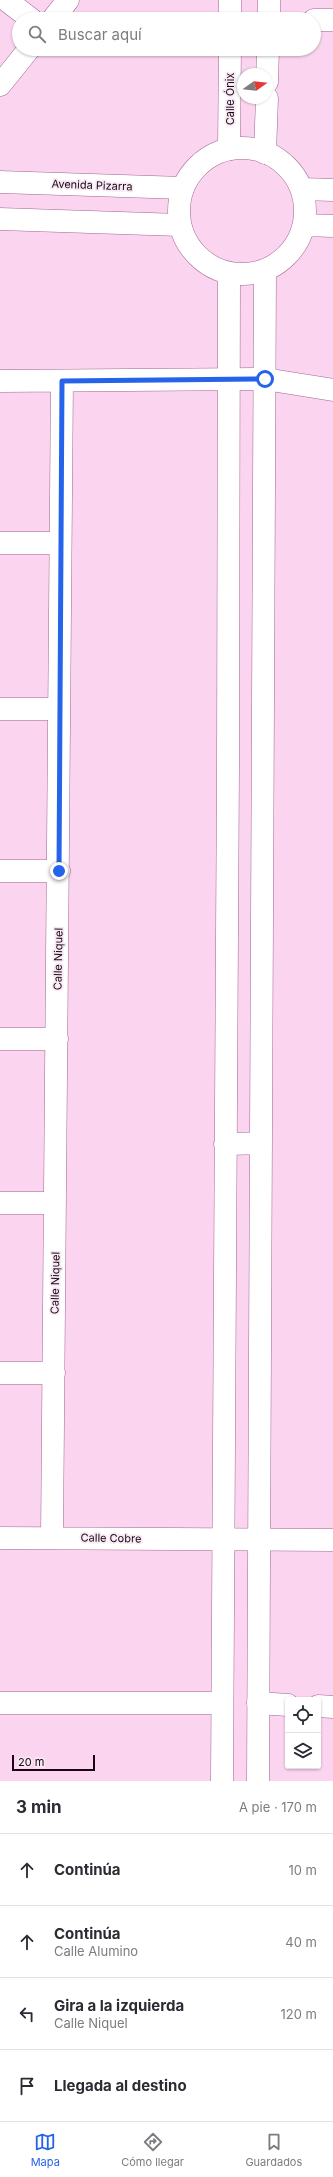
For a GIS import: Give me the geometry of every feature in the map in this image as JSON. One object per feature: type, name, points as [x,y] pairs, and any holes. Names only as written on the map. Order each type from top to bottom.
[{"type":"street","points":[[6,0],[22,12]]},
{"type":"street","points":[[59,12],[68,0]]},
{"type":"street","points":[[230,0],[230,12]]},
{"type":"street","points":[[268,12],[269,0]]},
{"type":"street","points":[[321,20],[333,20]]},
{"type":"street","points":[[0,85],[23,56]]},
{"type":"street","name":"Calle Ónix","points":[[229,149],[230,56]]},
{"type":"street","points":[[267,68],[268,56]]},
{"type":"street","points":[[265,152],[267,104]]},
{"type":"street","points":[[242,148],[265,152],[287,166],[297,179],[302,189],[306,211],[304,225],[298,243],[287,257],[274,267],[265,271],[241,276],[229,274],[210,266],[196,256],[187,243],[180,224],[178,210],[183,188],[197,166],[211,156],[229,149],[242,148]]},
{"type":"street","name":"Avenida Pizarra","points":[[0,182],[183,188]]},
{"type":"street","points":[[302,189],[333,190]]},
{"type":"street","points":[[0,219],[180,224]]},
{"type":"street","points":[[304,225],[333,226]]},
{"type":"street","points":[[258,1781],[265,271]]},
{"type":"street","points":[[222,1781],[228,768],[229,274]]},
{"type":"street","points":[[0,381],[265,379],[333,390]]},
{"type":"street","name":"Calle Niquel","points":[[52,1538],[59,871],[62,381]]},
{"type":"street","points":[[0,543],[60,543]]},
{"type":"street","points":[[0,709],[59,709]]},
{"type":"street","points":[[228,768],[263,769]]},
{"type":"street","points":[[0,871],[59,871]]},
{"type":"street","points":[[0,1039],[57,1039]]},
{"type":"street","points":[[226,1144],[261,1143]]},
{"type":"street","points":[[0,1203],[56,1203]]},
{"type":"street","points":[[0,1373],[54,1373]]},
{"type":"street","name":"Calle Cobre","points":[[0,1538],[333,1540]]},
{"type":"street","points":[[0,1703],[222,1703]]},
{"type":"street","points":[[258,1703],[285,1705]]},
{"type":"street","points":[[321,1706],[333,1707]]},
{"type":"route","points":[[59,871],[62,381],[265,379]]}]
